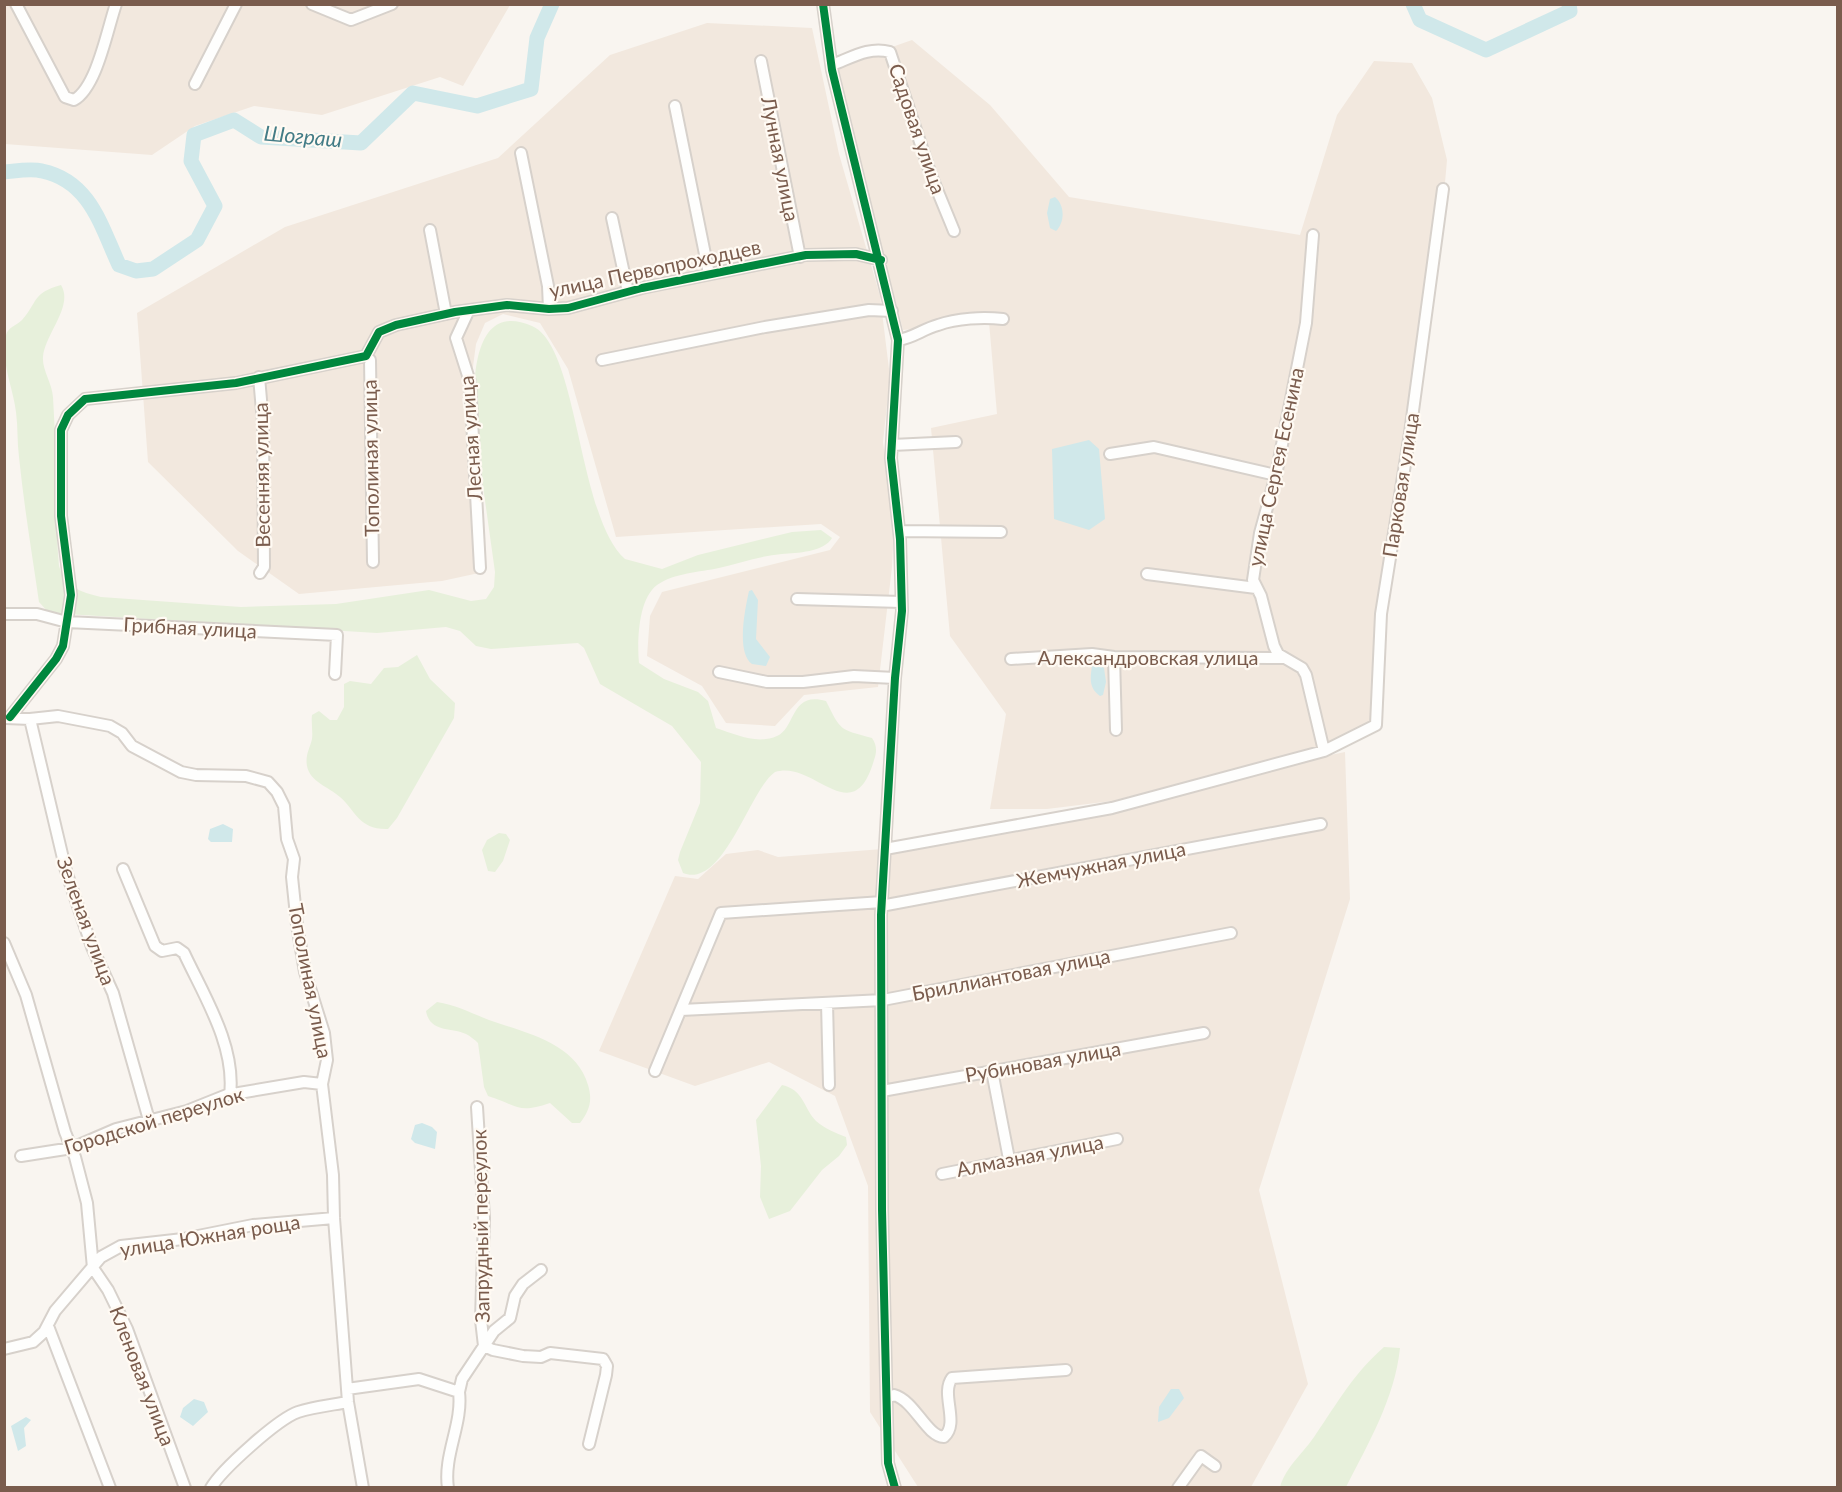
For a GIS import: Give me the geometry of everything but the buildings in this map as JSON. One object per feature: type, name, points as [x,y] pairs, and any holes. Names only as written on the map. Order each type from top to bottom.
[{"type":"street","points":[[16,4],[65,97],[74,100],[82,96],[90,83],[116,4]]},
{"type":"street","points":[[195,84],[236,4]]},
{"type":"street","points":[[312,4],[351,20],[392,4]]},
{"type":"street","points":[[823,4],[832,65],[854,163],[881,260],[898,340],[892,445],[899,531],[901,602],[882,904],[882,1210],[886,1398],[888,1463],[895,1488]]},
{"type":"street","name":"Садовая улица","points":[[832,65],[865,51],[879,49],[890,52],[931,175],[954,231]]},
{"type":"street","name":"Лунная улица","points":[[761,61],[800,256]]},
{"type":"street","points":[[675,106],[709,274]]},
{"type":"street","points":[[521,153],[548,286],[549,309]]},
{"type":"street","name":"Парковая улица","points":[[885,849],[1112,808],[1324,751],[1372,729],[1377,719],[1381,614],[1410,433],[1443,189]]},
{"type":"street","points":[[612,218],[628,292]]},
{"type":"street","points":[[430,230],[446,314]]},
{"type":"street","name":"улица Сергея Есенина","points":[[1313,235],[1306,323],[1276,475],[1256,552],[1253,580],[1261,596],[1274,646],[1285,658],[1302,668],[1306,675],[1324,751]]},
{"type":"street","name":"улица Первопроходцев","points":[[366,356],[379,332],[396,325],[446,314],[507,305],[549,309],[568,308],[628,292],[800,256],[838,254],[881,260]]},
{"type":"street","points":[[602,360],[765,327],[869,310],[892,311]]},
{"type":"street","name":"Лесная улица","points":[[468,312],[456,338],[470,382],[480,568]]},
{"type":"street","points":[[898,340],[915,336],[940,324],[989,318],[1003,319]]},
{"type":"street","points":[[7,718],[57,659],[63,646],[71,595],[61,516],[60,460],[61,430],[68,415],[84,399],[98,396],[236,383],[366,356]]},
{"type":"street","name":"Тополиная улица","points":[[366,356],[370,360],[373,562]]},
{"type":"street","name":"Весенняя улица","points":[[259,378],[264,567],[260,573]]},
{"type":"street","points":[[892,445],[956,442]]},
{"type":"street","points":[[1110,454],[1154,447],[1276,475]]},
{"type":"street","points":[[899,531],[1001,531]]},
{"type":"street","points":[[1147,574],[1256,588]]},
{"type":"street","points":[[797,599],[901,602]]},
{"type":"street","name":"Грибная улица","points":[[4,614],[37,614],[67,621],[337,635],[335,674]]},
{"type":"street","name":"Александровская улица","points":[[1011,659],[1092,654],[1114,657],[1285,658]]},
{"type":"street","points":[[1114,657],[1116,730]]},
{"type":"street","points":[[719,672],[767,682],[803,682],[854,676],[895,678]]},
{"type":"street","name":"Тополиная улица","points":[[7,718],[30,719],[58,716],[110,726],[122,733],[132,746],[181,772],[196,775],[246,776],[268,782],[278,792],[284,806],[287,839],[294,859],[292,877],[305,972],[324,1033],[327,1060],[322,1084],[333,1175],[334,1218],[348,1402],[363,1488]]},
{"type":"street","name":"Зеленая улица","points":[[30,719],[66,871],[92,947],[113,993],[149,1120]]},
{"type":"street","name":"Жемчужная улица","points":[[655,1071],[721,913],[882,904],[1321,824]]},
{"type":"street","points":[[123,869],[155,946],[162,951],[177,948],[184,953],[218,1027],[228,1060],[230,1095]]},
{"type":"street","name":"Бриллиантовая улица","points":[[681,1010],[883,1000],[1231,933]]},
{"type":"street","points":[[4,943],[26,995],[65,1132],[72,1148],[87,1203],[93,1268]]},
{"type":"street","points":[[827,1003],[829,1085]]},
{"type":"street","name":"Рубиновая улица","points":[[882,1090],[1204,1033]]},
{"type":"street","points":[[992,1071],[1009,1159]]},
{"type":"street","name":"Городской переулок","points":[[21,1156],[72,1148],[116,1129],[187,1112],[230,1095],[304,1082],[322,1084]]},
{"type":"street","name":"Запрудный переулок","points":[[477,1107],[484,1218],[481,1320],[484,1346]]},
{"type":"street","name":"Алмазная улица","points":[[942,1174],[1118,1139]]},
{"type":"street","name":"улица Южная роща","points":[[4,1349],[33,1342],[101,1257],[121,1246],[183,1239],[254,1225],[334,1218]]},
{"type":"street","name":"Кленовая улица","points":[[93,1268],[118,1307],[184,1488]]},
{"type":"street","points":[[448,1488],[448,1465],[461,1407],[459,1392],[462,1379],[494,1331],[510,1318],[515,1296],[523,1284],[541,1270]]},
{"type":"street","points":[[48,1326],[110,1488]]},
{"type":"street","points":[[484,1346],[523,1356],[541,1357],[550,1353],[603,1359],[607,1366],[606,1375],[589,1444]]},
{"type":"street","points":[[886,1398],[894,1395],[909,1402],[936,1434],[944,1437],[950,1428],[949,1385],[952,1378],[1066,1370]]},
{"type":"street","points":[[347,1389],[419,1379],[459,1392]]},
{"type":"street","points":[[211,1488],[219,1476],[270,1430],[297,1413],[348,1402]]},
{"type":"street","points":[[1178,1488],[1201,1456],[1215,1466]]},
{"type":"shaded area","points":[[4,5],[510,5],[463,86],[440,77],[322,115],[254,106],[195,126],[152,155],[5,144]]},
{"type":"shaded area","points":[[707,23],[812,28],[839,154],[880,296],[890,377],[883,442],[894,526],[892,567],[878,687],[804,695],[775,726],[726,723],[702,686],[647,656],[650,616],[662,592],[830,550],[840,537],[821,524],[616,537],[568,369],[540,323],[503,314],[485,323],[476,344],[470,389],[462,399],[476,482],[479,573],[442,581],[299,594],[238,551],[148,462],[137,313],[285,227],[498,158],[610,55]]},
{"type":"shaded area","points":[[912,40],[990,105],[1069,197],[1300,235],[1337,115],[1374,61],[1412,63],[1432,98],[1447,160],[1435,297],[1369,726],[1312,749],[1116,800],[1345,752],[1350,899],[1259,1190],[1308,1384],[1251,1487],[918,1487],[870,1412],[868,1186],[835,1096],[769,1062],[695,1086],[599,1051],[675,876],[698,879],[726,854],[758,850],[778,857],[896,848],[1112,801],[1047,809],[990,809],[1006,714],[950,636],[931,428],[997,414],[989,322],[903,330],[858,155],[838,66]]},
{"type":"green space","points":[[61,285],[64,293],[62,311],[48,339],[43,362],[53,397],[59,566],[65,579],[74,588],[101,597],[241,607],[336,604],[429,590],[471,601],[486,599],[494,587],[495,572],[474,422],[474,387],[480,350],[487,335],[497,325],[512,321],[532,326],[548,340],[560,365],[597,507],[609,537],[625,559],[662,569],[698,555],[792,532],[821,530],[832,538],[823,546],[810,551],[766,556],[671,578],[657,585],[642,610],[638,644],[639,663],[664,679],[698,692],[708,701],[716,728],[746,738],[762,739],[777,736],[788,726],[795,712],[806,701],[814,699],[826,701],[838,724],[853,733],[872,738],[874,741],[876,754],[865,781],[855,791],[844,792],[804,775],[790,771],[775,772],[765,782],[723,853],[711,866],[698,874],[683,873],[678,860],[700,803],[701,762],[672,726],[600,684],[584,648],[578,643],[491,649],[476,646],[460,631],[446,627],[377,633],[49,613],[39,602],[18,451],[16,412],[6,364],[5,345],[8,330],[22,320],[40,295]]},
{"type":"green space","points":[[417,655],[430,679],[455,703],[454,718],[397,818],[388,829],[378,828],[359,819],[340,797],[316,780],[309,772],[307,758],[312,739],[312,715],[319,711],[330,720],[337,720],[344,707],[344,684],[350,681],[371,684],[384,668],[398,667]]},
{"type":"green space","points":[[499,833],[506,834],[510,840],[503,861],[495,872],[488,871],[482,850],[487,840]]},
{"type":"green space","points":[[437,1002],[533,1035],[561,1049],[573,1059],[582,1071],[590,1096],[588,1110],[580,1123],[572,1123],[550,1103],[524,1108],[488,1096],[484,1087],[478,1043],[466,1034],[432,1023],[426,1011]]},
{"type":"green space","points":[[782,1085],[789,1087],[799,1095],[819,1124],[846,1137],[847,1145],[839,1156],[822,1170],[790,1211],[769,1219],[760,1197],[761,1166],[756,1120]]},
{"type":"green space","points":[[1384,1347],[1400,1348],[1393,1385],[1387,1403],[1346,1487],[1280,1487],[1291,1466],[1347,1388]]},
{"type":"water","points":[[1055,197],[1061,204],[1063,214],[1056,231],[1050,228],[1047,213],[1050,199]]},
{"type":"water","points":[[1089,440],[1099,449],[1105,519],[1089,530],[1054,519],[1052,449]]},
{"type":"water","points":[[752,590],[758,600],[756,639],[770,657],[766,666],[752,664],[744,650],[744,619],[749,591]]},
{"type":"water","points":[[1096,663],[1104,668],[1106,682],[1103,695],[1100,696],[1091,683],[1092,666]]},
{"type":"water","points":[[223,824],[233,829],[232,842],[211,842],[208,839],[210,829]]},
{"type":"water","points":[[422,1123],[437,1132],[435,1149],[415,1143],[411,1139],[415,1125]]},
{"type":"water","points":[[1171,1389],[1179,1389],[1184,1398],[1169,1418],[1158,1422],[1159,1407]]},
{"type":"water","points":[[194,1399],[204,1402],[208,1412],[193,1426],[180,1417],[183,1408]]},
{"type":"water","points":[[26,1417],[31,1420],[24,1428],[26,1446],[18,1451],[11,1426]]},
{"type":"waterway","name":"Шограш","points":[[4,172],[38,170],[58,176],[72,184],[92,207],[119,265],[136,271],[153,269],[197,240],[215,206],[191,161],[194,135],[234,120],[261,137],[361,143],[413,93],[477,106],[531,89],[537,38],[552,4]]},
{"type":"waterway","name":"Шограш","points":[[1413,4],[1420,20],[1486,50],[1570,11],[1569,4]]},
{"type":"cycle path","points":[[823,4],[832,70],[898,340],[891,458],[900,539],[902,611],[895,678],[881,915],[882,1210],[888,1463],[895,1488]]},
{"type":"cycle path","points":[[10,717],[56,659],[63,646],[71,595],[61,516],[61,430],[68,415],[85,399],[236,383],[366,356],[379,332],[396,325],[455,312],[507,305],[549,309],[568,308],[642,288],[806,255],[856,254],[881,260]]}]
